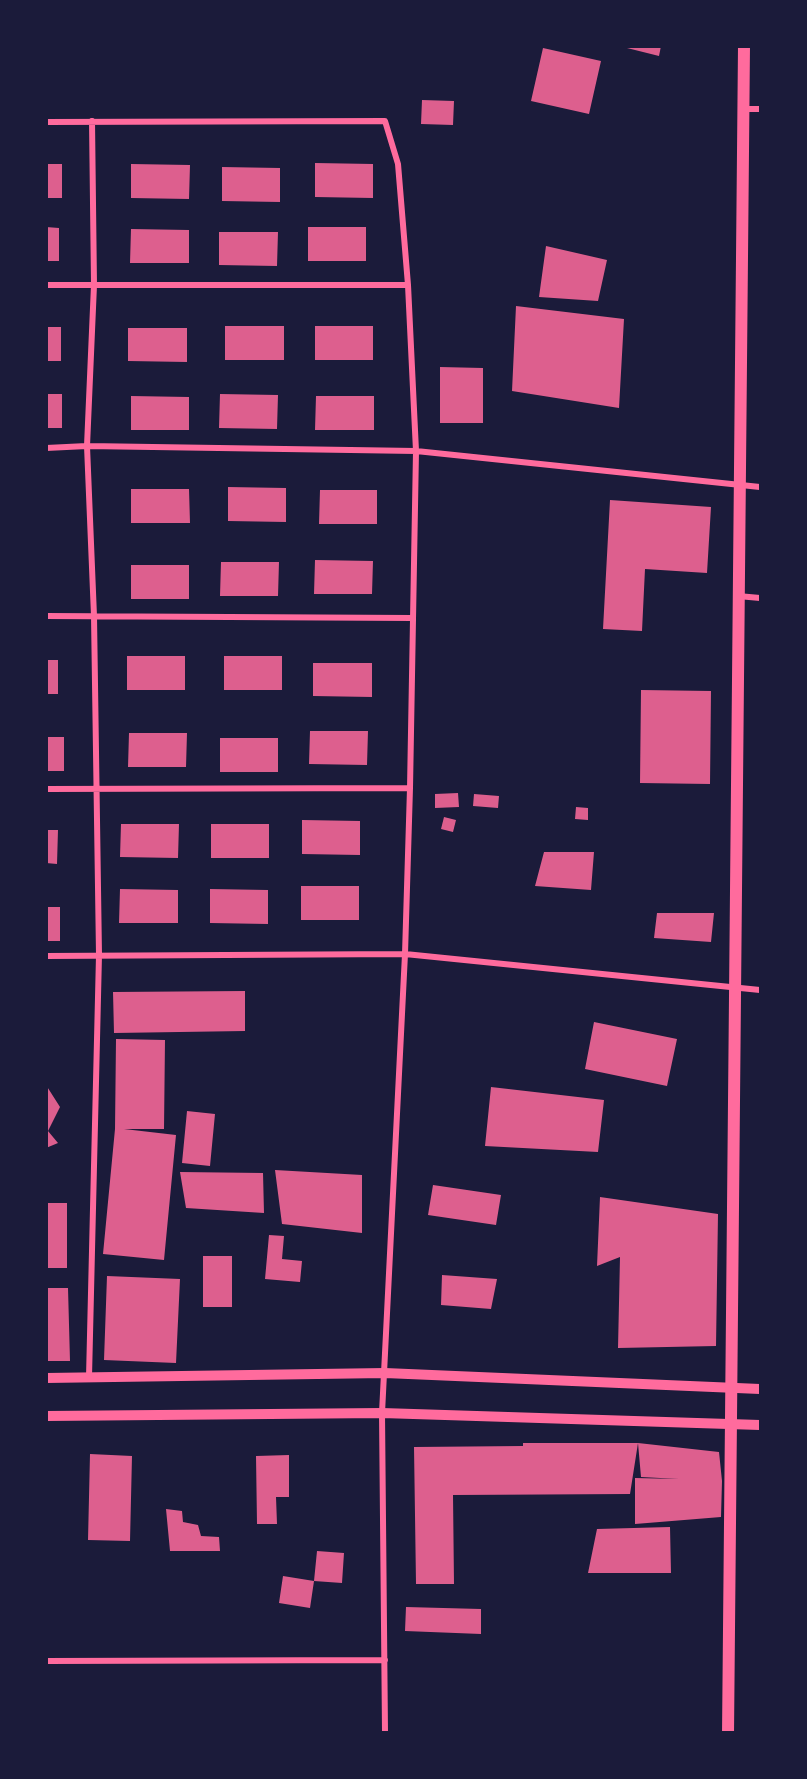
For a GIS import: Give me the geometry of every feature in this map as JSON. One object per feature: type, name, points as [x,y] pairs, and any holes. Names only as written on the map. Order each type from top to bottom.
[{"type":"main road","points":[[728,1732],[744,46]]},
{"type":"street","points":[[743,109],[760,109]]},
{"type":"street","points":[[46,122],[386,121],[398,164],[408,285],[416,451],[405,954],[382,1413],[384,1732]]},
{"type":"street","points":[[88,1377],[99,955],[94,616],[87,446],[94,285],[92,122]]},
{"type":"street","points":[[46,285],[408,285]]},
{"type":"street","points":[[46,448],[87,446],[416,451],[760,487]]},
{"type":"street","points":[[738,596],[760,598]]},
{"type":"street","points":[[46,616],[412,618]]},
{"type":"street","points":[[46,789],[410,788]]},
{"type":"street","points":[[46,956],[405,954],[760,990]]},
{"type":"street","points":[[46,1378],[384,1373],[760,1389]]},
{"type":"street","points":[[46,1416],[382,1413],[760,1425]]},
{"type":"street","points":[[46,1661],[385,1660]]},
{"type":"building","points":[[627,46],[661,46],[659,56],[627,48]]},
{"type":"building","points":[[543,48],[601,61],[589,114],[531,101]]},
{"type":"building","points":[[422,100],[454,101],[453,125],[421,124]]},
{"type":"building","points":[[315,163],[373,164],[373,198],[315,197]]},
{"type":"building","points":[[46,164],[62,164],[62,198],[46,198]]},
{"type":"building","points":[[131,164],[190,165],[189,199],[131,198]]},
{"type":"building","points":[[222,167],[280,168],[280,202],[222,201]]},
{"type":"building","points":[[46,227],[59,228],[59,261],[46,261]]},
{"type":"building","points":[[308,227],[366,227],[366,261],[308,261]]},
{"type":"building","points":[[131,229],[189,230],[189,263],[130,263]]},
{"type":"building","points":[[219,232],[278,232],[277,266],[219,265]]},
{"type":"building","points":[[546,246],[607,260],[598,301],[539,297]]},
{"type":"building","points":[[516,306],[624,319],[619,408],[512,391]]},
{"type":"building","points":[[225,326],[284,326],[284,360],[225,360]]},
{"type":"building","points":[[315,326],[373,326],[373,360],[315,360]]},
{"type":"building","points":[[46,327],[61,327],[61,361],[46,361]]},
{"type":"building","points":[[128,328],[187,328],[187,362],[128,361]]},
{"type":"building","points":[[440,367],[483,368],[483,423],[440,423]]},
{"type":"building","points":[[46,394],[62,394],[62,428],[46,428]]},
{"type":"building","points":[[220,394],[278,395],[277,429],[219,428]]},
{"type":"building","points":[[131,396],[189,397],[189,430],[131,430]]},
{"type":"building","points":[[316,396],[374,396],[374,430],[315,430]]},
{"type":"building","points":[[228,487],[286,488],[286,522],[228,521]]},
{"type":"building","points":[[131,489],[189,489],[190,523],[131,523]]},
{"type":"building","points":[[320,490],[377,490],[377,524],[319,524]]},
{"type":"building","points":[[610,500],[711,507],[707,573],[645,569],[642,631],[603,629]]},
{"type":"building","points":[[315,560],[373,561],[372,594],[314,594]]},
{"type":"building","points":[[221,562],[279,562],[278,596],[220,596]]},
{"type":"building","points":[[131,565],[189,565],[189,599],[131,599]]},
{"type":"building","points":[[127,656],[185,656],[185,690],[127,690]]},
{"type":"building","points":[[224,656],[282,656],[282,690],[224,690]]},
{"type":"building","points":[[46,660],[58,660],[58,694],[46,694]]},
{"type":"building","points":[[313,663],[372,663],[372,697],[313,696]]},
{"type":"building","points":[[641,690],[711,691],[710,784],[640,783]]},
{"type":"building","points":[[310,731],[368,731],[367,765],[309,764]]},
{"type":"building","points":[[129,733],[187,733],[186,767],[128,767]]},
{"type":"building","points":[[46,737],[64,737],[64,771],[46,771]]},
{"type":"building","points":[[220,738],[278,738],[278,772],[220,772]]},
{"type":"building","points":[[458,793],[459,807],[435,808],[435,794]]},
{"type":"building","points":[[474,794],[499,796],[498,808],[473,806]]},
{"type":"building","points":[[576,807],[588,808],[588,820],[575,819]]},
{"type":"building","points":[[444,817],[456,820],[453,832],[441,829]]},
{"type":"building","points":[[302,820],[360,821],[360,855],[302,854]]},
{"type":"building","points":[[121,824],[179,824],[178,858],[120,857]]},
{"type":"building","points":[[211,824],[269,824],[269,858],[211,858]]},
{"type":"building","points":[[46,830],[58,830],[57,864],[46,863]]},
{"type":"building","points":[[544,852],[594,852],[591,890],[535,886]]},
{"type":"building","points":[[301,886],[359,886],[359,920],[301,920]]},
{"type":"building","points":[[120,889],[178,890],[178,923],[119,923]]},
{"type":"building","points":[[210,889],[268,890],[268,924],[210,923]]},
{"type":"building","points":[[46,907],[60,907],[60,941],[46,941]]},
{"type":"building","points":[[657,913],[714,913],[711,942],[654,938]]},
{"type":"building","points":[[245,991],[245,1031],[114,1033],[113,992]]},
{"type":"building","points":[[594,1022],[677,1039],[667,1086],[585,1069]]},
{"type":"building","points":[[116,1039],[165,1040],[164,1129],[124,1129],[176,1135],[164,1260],[103,1254],[115,1129]]},
{"type":"building","points":[[46,1085],[60,1107],[48,1131],[58,1143],[46,1148]]},
{"type":"building","points":[[491,1087],[604,1100],[598,1152],[485,1146]]},
{"type":"building","points":[[187,1111],[215,1114],[210,1166],[182,1163]]},
{"type":"building","points":[[275,1170],[362,1175],[362,1233],[282,1224]]},
{"type":"building","points":[[180,1172],[263,1173],[264,1213],[186,1208]]},
{"type":"building","points":[[433,1185],[501,1195],[496,1225],[428,1215]]},
{"type":"building","points":[[600,1197],[718,1214],[716,1346],[618,1348],[620,1257],[597,1266]]},
{"type":"building","points":[[46,1203],[67,1203],[67,1268],[46,1268]]},
{"type":"building","points":[[269,1235],[284,1236],[282,1259],[302,1261],[300,1282],[265,1279]]},
{"type":"building","points":[[203,1256],[232,1256],[232,1307],[203,1307]]},
{"type":"building","points":[[442,1275],[497,1279],[491,1309],[441,1305]]},
{"type":"building","points":[[107,1276],[180,1279],[176,1363],[104,1360]]},
{"type":"building","points":[[46,1288],[68,1288],[70,1361],[46,1361]]},
{"type":"building","points":[[523,1443],[638,1443],[630,1494],[453,1495],[454,1584],[416,1584],[414,1447],[523,1446]]},
{"type":"building","points":[[638,1443],[719,1452],[722,1481],[721,1517],[635,1524],[635,1478],[679,1479],[641,1477]]},
{"type":"building","points":[[90,1454],[132,1456],[130,1541],[88,1540]]},
{"type":"building","points":[[289,1455],[289,1497],[276,1497],[277,1524],[257,1524],[256,1456]]},
{"type":"building","points":[[166,1509],[182,1511],[183,1522],[198,1525],[201,1536],[219,1537],[220,1551],[170,1551]]},
{"type":"building","points":[[670,1527],[671,1573],[588,1573],[597,1529]]},
{"type":"building","points":[[317,1551],[344,1553],[342,1583],[314,1581]]},
{"type":"building","points":[[283,1576],[314,1581],[310,1608],[279,1603]]},
{"type":"building","points":[[406,1607],[481,1609],[481,1634],[405,1631]]}]
